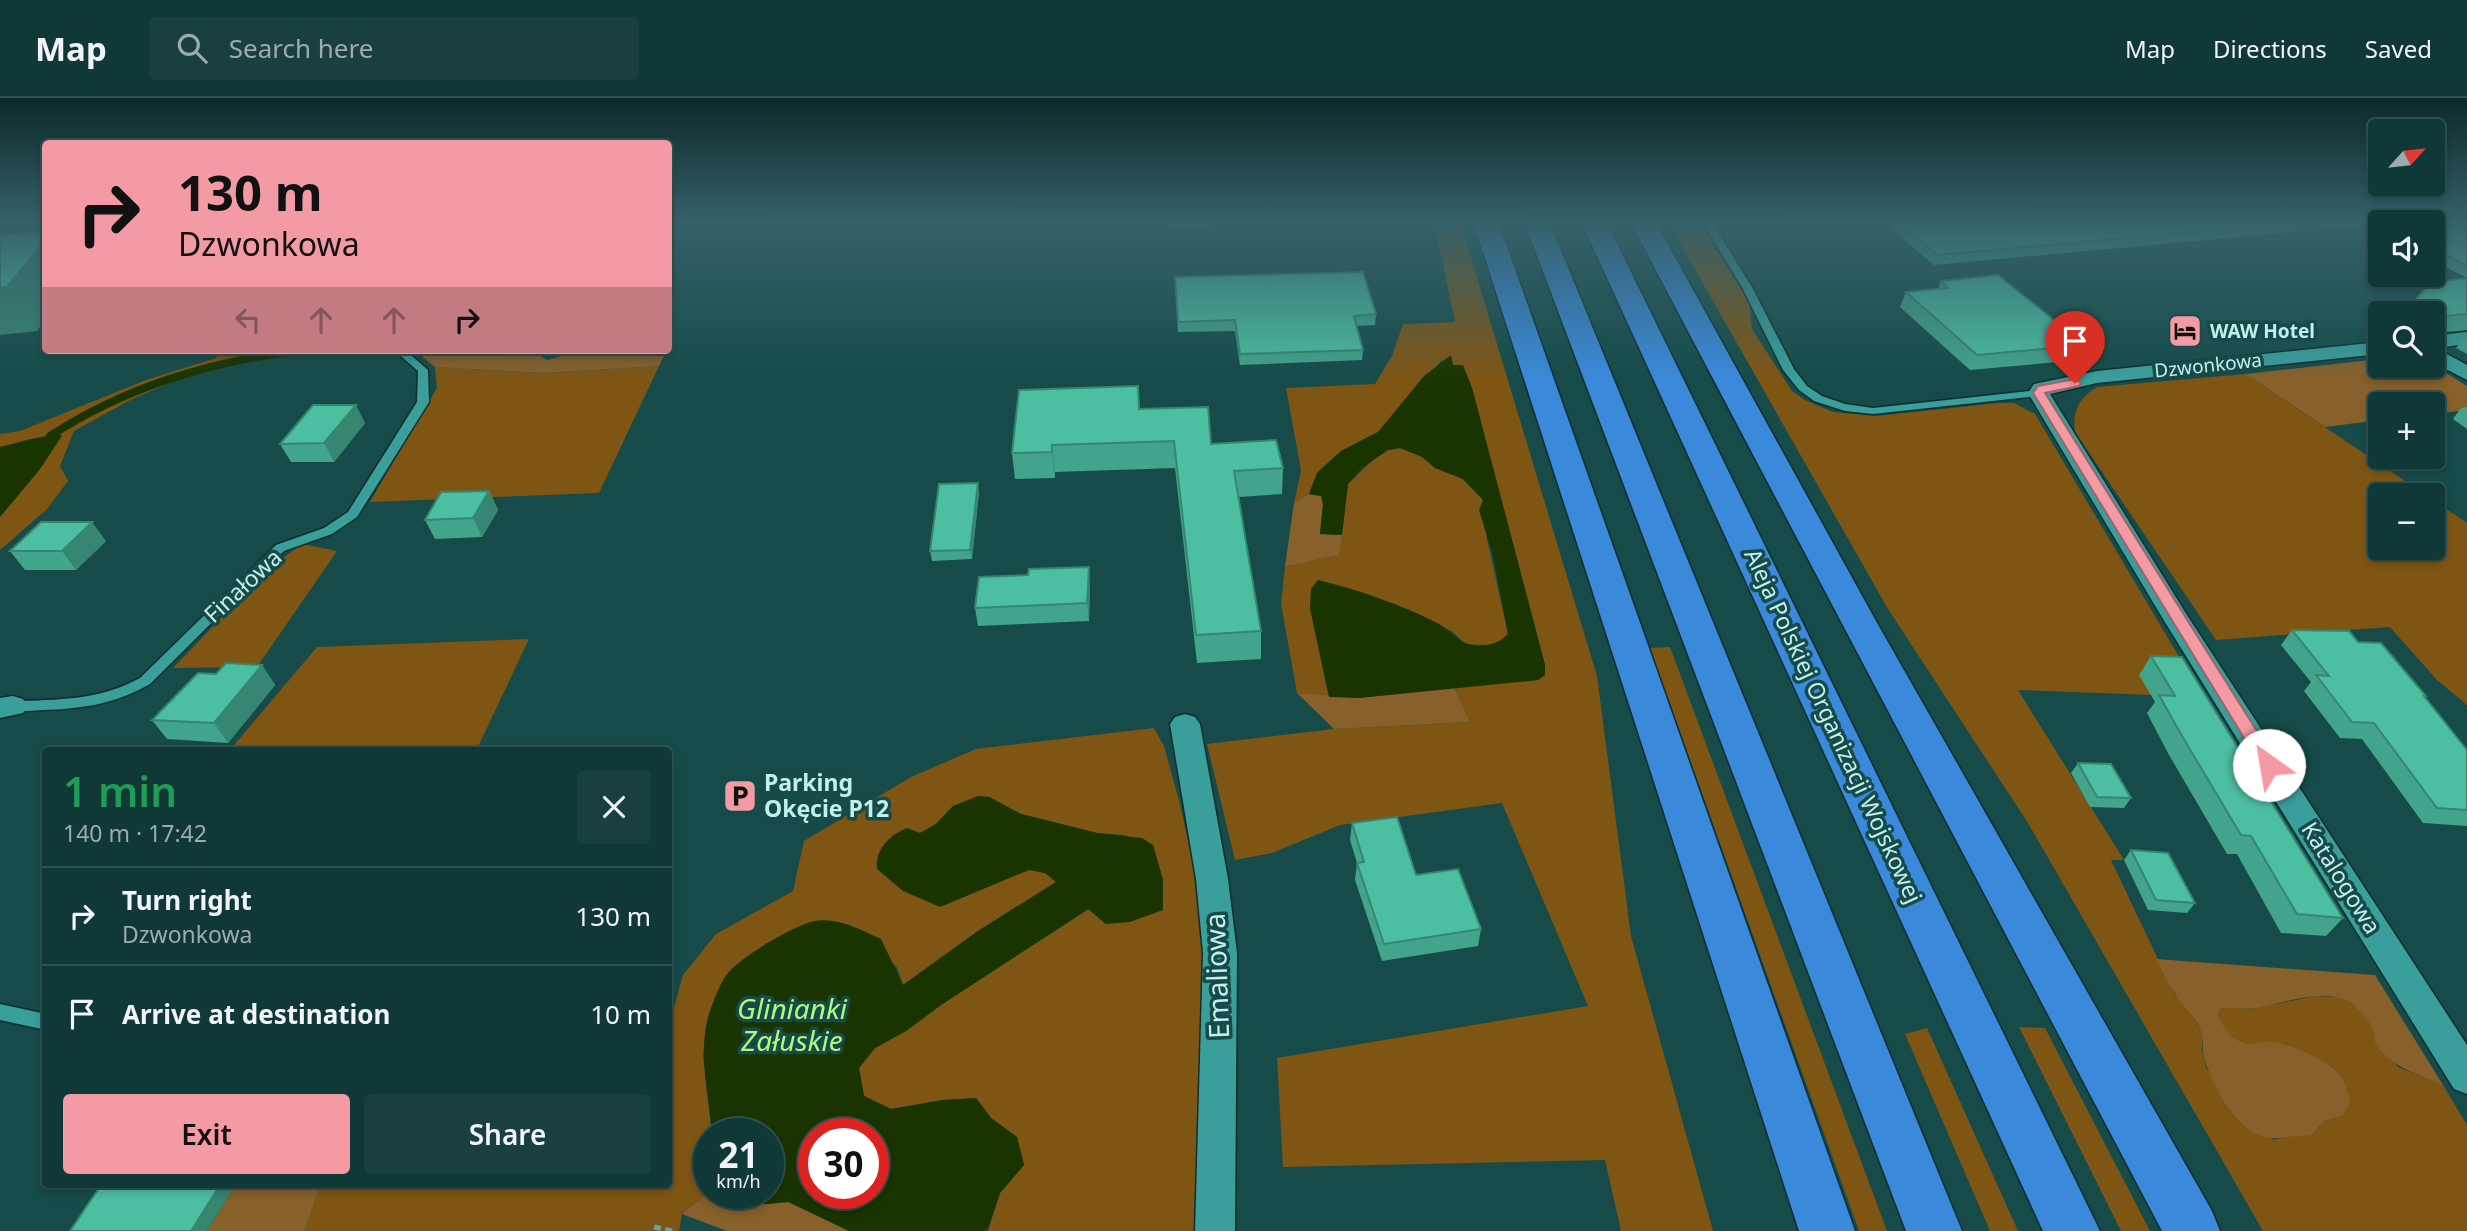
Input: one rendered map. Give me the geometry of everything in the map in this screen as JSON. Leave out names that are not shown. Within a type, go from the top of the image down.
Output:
[{"type":"highway","points":[[1503,274],[1827,1231]]},
{"type":"highway","points":[[1556,274],[1934,1231]]},
{"type":"highway","name":"Aleja Polskiej Organizacji Wojskowej","points":[[1618,274],[2073,1231]]},
{"type":"highway","points":[[1670,274],[1843,597],[2192,1231]]},
{"type":"street","points":[[2445,341],[2467,338]]},
{"type":"street","name":"Dzwonkowa","points":[[2039,393],[2042,389],[2096,377],[2368,349]]},
{"type":"street","points":[[2445,361],[2467,374]]},
{"type":"street","name":"Katalogowa","points":[[2039,393],[2183,630],[2467,1077]]},
{"type":"street","name":"Emaliowa","points":[[1185,724],[1212,879],[1220,953],[1215,1231]]},
{"type":"lane","points":[[1737,274],[1752,298],[1766,331],[1801,387],[1827,403],[1873,411],[2039,393]]},
{"type":"lane","name":"Finałowa","points":[[6,707],[102,701],[131,691],[145,681],[280,548],[328,531],[353,513],[423,402],[423,370],[404,354]]},
{"type":"lane","points":[[0,1012],[42,1021]]},
{"type":"path","points":[[654,1227],[673,1231]]},
{"type":"shaded area","points":[[1445,274],[1476,274],[1597,676],[1631,936],[1713,1231],[1621,1231],[1605,1160],[1283,1167],[1277,1058],[1588,1006],[1502,803],[1340,825],[1272,853],[1235,860],[1207,744],[1334,729],[1470,722],[1454,687],[1538,680],[1545,675],[1545,665],[1472,388],[1453,365],[1442,360],[1378,432],[1341,451],[1317,473],[1309,494],[1294,503],[1301,470],[1286,388],[1375,384],[1392,356],[1403,324],[1455,322]]},
{"type":"shaded area","points":[[1697,274],[1731,274],[1749,302],[1752,329],[1792,391],[1833,412],[1876,416],[2014,403],[2035,414],[2203,697],[2018,690],[2124,860],[2111,860],[2175,995],[2187,1006],[2203,1034],[2202,1049],[2206,1067],[2236,1116],[2274,1140],[2299,1134],[2311,1136],[2324,1121],[2342,1116],[2346,1087],[2332,1067],[2240,1043],[2225,1031],[2218,1016],[2220,1009],[2233,1006],[2251,1009],[2315,996],[2339,997],[2358,1007],[2398,1067],[2443,1085],[2467,1125],[2467,1231],[2263,1231],[2028,823],[1888,609]]},
{"type":"shaded area","points":[[219,354],[297,354],[226,366],[179,379],[132,399],[74,431],[60,466],[68,481],[47,509],[0,550],[0,517],[40,469],[62,436],[38,437],[0,447],[0,434],[20,431],[146,380],[216,358]]},
{"type":"shaded area","points":[[419,354],[538,354],[547,360],[568,354],[664,356],[659,366],[543,373],[435,367]]},
{"type":"shaded area","points":[[2368,360],[2368,378],[2445,378],[2445,372],[2467,386],[2467,410],[2445,413],[2445,392],[2368,392],[2368,422],[2325,427],[2246,374]]},
{"type":"shaded area","points":[[659,366],[599,493],[370,502],[437,388],[435,367],[543,373]]},
{"type":"shaded area","points":[[2246,374],[2368,456],[2368,469],[2387,469],[2408,483],[2368,483],[2368,560],[2445,560],[2445,508],[2467,523],[2467,705],[2437,680],[2390,627],[2216,640],[2075,432],[2078,406],[2097,387]]},
{"type":"shaded area","points":[[1400,448],[1423,457],[1435,468],[1463,479],[1483,500],[1487,539],[1508,634],[1502,641],[1487,645],[1466,644],[1453,632],[1409,610],[1318,580],[1310,608],[1329,697],[1297,693],[1281,604],[1285,566],[1339,556],[1348,484],[1376,457],[1388,450]]},
{"type":"shaded area","points":[[1309,494],[1321,496],[1323,504],[1320,534],[1342,535],[1339,556],[1285,566],[1294,503]]},
{"type":"shaded area","points":[[302,544],[337,551],[257,667],[173,668],[268,569]]},
{"type":"shaded area","points":[[529,639],[478,747],[232,747],[317,647]]},
{"type":"shaded area","points":[[1670,647],[1887,1231],[1859,1231],[1650,648]]},
{"type":"shaded area","points":[[1454,687],[1470,722],[1334,729],[1297,693],[1359,698]]},
{"type":"shaded area","points":[[1154,728],[1164,746],[1180,804],[1198,888],[1206,956],[1195,1231],[988,1231],[1000,1193],[1024,1165],[1017,1137],[991,1118],[976,1098],[943,1100],[891,1109],[864,1096],[859,1068],[875,1048],[906,1031],[941,1005],[1089,909],[1106,924],[1163,910],[1163,880],[1153,845],[1124,835],[1097,833],[1021,814],[989,797],[953,806],[936,824],[920,833],[891,835],[1045,873],[1056,882],[978,931],[903,985],[897,967],[850,925],[815,921],[707,1020],[703,1055],[710,1118],[693,1118],[693,1205],[682,1214],[679,1231],[304,1231],[320,1188],[672,1188],[672,1015],[683,975],[716,934],[793,891],[804,841],[911,777],[976,749]]},
{"type":"shaded area","points":[[2156,959],[2375,975],[2443,1085],[2389,1059],[2375,1044],[2374,1032],[2363,1015],[2353,1004],[2341,998],[2314,996],[2257,1008],[2220,1009],[2218,1016],[2235,1039],[2245,1044],[2272,1042],[2299,1049],[2334,1070],[2347,1089],[2350,1103],[2342,1116],[2324,1121],[2311,1136],[2271,1138],[2258,1135],[2240,1122],[2224,1102],[2204,1057],[2202,1034],[2198,1025],[2171,988]]},
{"type":"shaded area","points":[[2019,1027],[2045,1028],[2150,1231],[2121,1231]]},
{"type":"shaded area","points":[[1927,1028],[2018,1231],[1990,1231],[1905,1034]]},
{"type":"shaded area","points":[[233,1188],[320,1188],[304,1231],[207,1231]]},
{"type":"shaded area","points":[[784,1202],[788,1202],[849,1231],[727,1231],[682,1214],[693,1205],[693,1209],[784,1209]]},
{"type":"water","points":[[1451,355],[1453,365],[1463,365],[1472,388],[1545,665],[1545,675],[1538,680],[1359,698],[1329,697],[1310,608],[1311,589],[1318,580],[1409,610],[1441,625],[1468,644],[1490,645],[1508,634],[1493,556],[1479,510],[1483,500],[1463,479],[1435,468],[1422,457],[1400,448],[1388,450],[1362,468],[1348,484],[1342,535],[1320,534],[1323,504],[1321,496],[1309,494],[1317,473],[1341,451],[1378,432],[1424,376]]},
{"type":"water","points":[[62,435],[40,469],[0,517],[0,447]]},
{"type":"water","name":"Glinianki Załuskie","points":[[978,796],[989,797],[1021,814],[1097,833],[1142,838],[1153,845],[1163,880],[1163,910],[1130,922],[1106,924],[1088,909],[941,1005],[906,1031],[875,1048],[859,1068],[864,1096],[891,1109],[943,1100],[976,1098],[991,1118],[1017,1137],[1024,1165],[1000,1193],[988,1228],[983,1231],[849,1231],[803,1209],[889,1209],[889,1118],[798,1118],[798,1206],[784,1202],[784,1118],[710,1118],[704,1064],[708,1017],[714,999],[731,970],[766,944],[806,924],[832,921],[849,925],[881,939],[903,985],[978,931],[1056,882],[1045,873],[1029,870],[940,907],[903,891],[877,869],[878,855],[890,839],[907,828],[920,833],[936,824],[953,806]]},
{"type":"building","points":[[0,274],[18,274],[7,287],[0,287]]},
{"type":"building","points":[[1364,274],[1376,314],[1354,316],[1363,350],[1240,354],[1235,320],[1178,322],[1175,277]]},
{"type":"building","points":[[1998,275],[2054,320],[2066,318],[2099,344],[1977,355],[1906,292],[1948,288],[1941,281]]},
{"type":"building","points":[[2467,278],[2467,314],[2445,316],[2445,301],[2416,299],[2426,287],[2445,287],[2445,281]]},
{"type":"building","points":[[1138,386],[1139,409],[1208,407],[1211,444],[1276,440],[1283,468],[1234,471],[1261,631],[1196,635],[1174,441],[1052,445],[1052,452],[1012,453],[1019,390]]},
{"type":"building","points":[[313,405],[356,405],[324,443],[280,444]]},
{"type":"building","points":[[978,483],[970,550],[930,551],[939,484]]},
{"type":"building","points":[[489,491],[473,518],[425,520],[441,492]]},
{"type":"building","points":[[41,522],[92,522],[62,551],[10,551]]},
{"type":"building","points":[[1089,567],[1087,603],[975,608],[979,577],[1028,575],[1029,569]]},
{"type":"building","points":[[2292,630],[2349,631],[2358,642],[2381,643],[2467,750],[2467,810],[2437,808],[2374,723],[2352,722],[2316,675],[2329,676]]},
{"type":"building","points":[[2151,656],[2182,657],[2343,918],[2297,914],[2251,836],[2241,835],[2182,736],[2159,695],[2175,696]]},
{"type":"building","points":[[226,663],[262,665],[214,723],[152,720],[198,673],[216,674]]},
{"type":"building","points":[[2078,763],[2111,764],[2131,798],[2097,797]]},
{"type":"building","points":[[1397,817],[1416,875],[1458,869],[1481,929],[1384,944],[1357,863],[1364,862],[1352,823]]},
{"type":"building","points":[[2131,850],[2168,853],[2195,903],[2156,900]]},
{"type":"building","points":[[99,1188],[218,1188],[191,1231],[70,1231]]},
{"type":"waterway","points":[[50,436],[79,418],[139,390],[202,369],[274,354]]},
{"type":"place","name":"WAW Hotel","points":[[2185,331]]},
{"type":"place","name":"Parking Okęcie P12","points":[[740,796]]},
{"type":"route","points":[[2075,383],[2042,389],[2039,393],[2269,765]]}]
